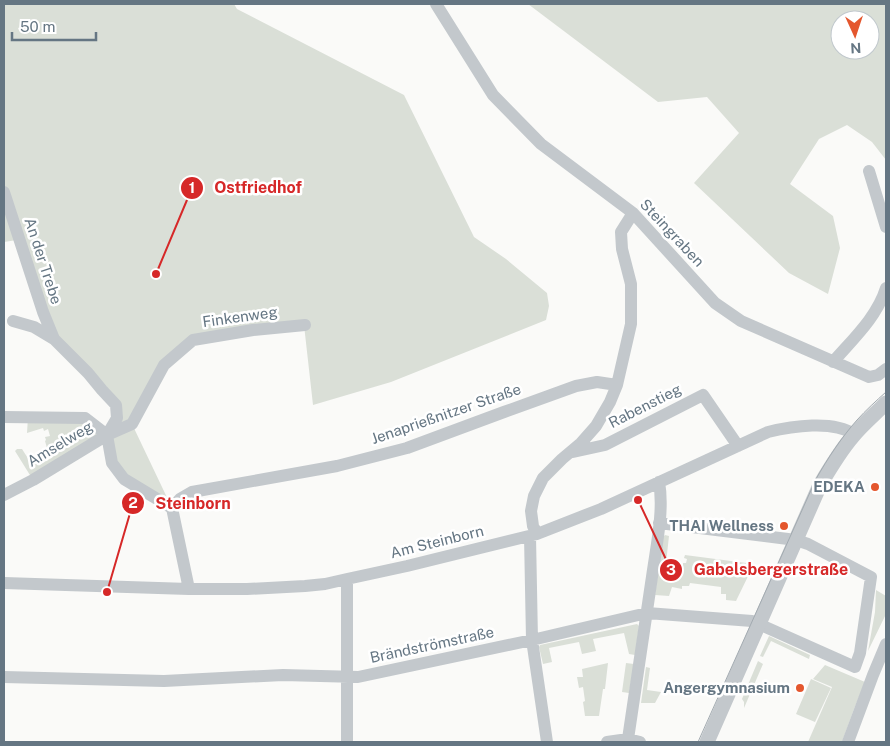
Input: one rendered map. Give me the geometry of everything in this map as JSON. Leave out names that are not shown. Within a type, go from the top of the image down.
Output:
[{"type":"street","name":"Steingraben","points":[[436,4],[493,95],[540,144],[633,213],[714,303],[741,321],[869,377],[886,369]]},
{"type":"street","points":[[869,171],[886,227]]},
{"type":"street","name":"An der Trebe","points":[[4,192],[43,312],[54,339]]},
{"type":"street","points":[[548,742],[532,640],[533,526],[531,511],[534,496],[543,478],[581,443],[596,426],[610,402],[617,385],[631,324],[631,284],[622,249],[621,232],[633,213]]},
{"type":"street","points":[[833,362],[875,312],[883,299],[886,288]]},
{"type":"street","name":"An der Trebe","points":[[13,321],[34,327],[54,339],[88,373],[116,405],[117,418],[107,435]]},
{"type":"street","name":"Finkenweg","points":[[107,435],[132,424],[164,365],[193,340],[305,324]]},
{"type":"street","name":"Jenaprießnitzer Straße","points":[[172,508],[180,499],[192,492],[337,466],[407,448],[576,386],[597,382],[617,385]]},
{"type":"street","name":"Rabenstieg","points":[[570,453],[605,445],[703,396],[738,446]]},
{"type":"street","points":[[707,742],[827,472],[854,434],[886,403]]},
{"type":"street","points":[[4,417],[85,418],[107,435],[112,464],[124,479],[172,508],[189,589]]},
{"type":"street","name":"Am Steinborn","points":[[4,583],[189,589],[277,588],[325,584],[533,535],[583,517],[768,432],[797,426],[824,426],[848,430],[854,434]]},
{"type":"street","name":"Amselweg","points":[[4,495],[33,480],[107,435]]},
{"type":"street","points":[[606,742],[634,741],[647,613],[659,523],[659,482]]},
{"type":"street","points":[[659,523],[796,540]]},
{"type":"street","name":"Brändströmstraße","points":[[4,677],[164,681],[283,675],[358,677],[647,613],[752,621],[854,667],[860,653],[872,576],[808,544],[796,540]]},
{"type":"street","points":[[347,579],[347,742]]},
{"type":"street","points":[[848,742],[886,644]]},
{"type":"shaded area","points":[[4,4],[234,4],[237,9],[404,95],[474,237],[506,259],[547,293],[549,306],[546,320],[391,382],[313,405],[304,325],[193,340],[164,365],[132,424],[172,508],[124,479],[107,436],[33,480],[15,451],[22,449],[29,460],[49,455],[45,437],[50,436],[48,429],[44,431],[43,428],[27,433],[28,417],[85,418],[107,435],[116,405],[54,339],[17,240],[4,242]]},
{"type":"shaded area","points":[[528,4],[886,4],[886,160],[872,142],[847,125],[819,139],[790,184],[833,216],[840,248],[828,294],[789,273],[694,183],[739,133],[707,97],[658,102]]},
{"type":"shaded area","points":[[665,535],[669,536],[666,563],[683,566],[687,559],[684,558],[685,555],[754,564],[736,601],[726,600],[726,594],[721,594],[721,587],[690,583],[689,586],[682,586],[682,589],[672,587],[669,596],[655,595],[663,537]]},
{"type":"shaded area","points":[[876,590],[886,596],[886,614],[868,651],[875,612]]},
{"type":"shaded area","points":[[637,624],[639,626],[635,655],[629,654],[624,633],[593,639],[596,651],[582,654],[579,642],[549,648],[552,662],[543,664],[540,645]]},
{"type":"shaded area","points":[[769,636],[810,655],[809,659],[771,641],[763,657],[760,656]]},
{"type":"shaded area","points":[[758,661],[763,664],[744,708],[742,699]]},
{"type":"shaded area","points":[[608,663],[599,716],[585,716],[583,687],[579,688],[577,677],[583,677],[582,669]]},
{"type":"shaded area","points":[[626,663],[634,664],[629,693],[622,692]]},
{"type":"shaded area","points":[[825,665],[865,682],[842,742],[808,742],[832,687],[813,679]]},
{"type":"shaded area","points":[[646,667],[650,668],[647,690],[661,692],[655,703],[641,703]]},
{"type":"shaded area","points":[[811,679],[831,688],[815,722],[796,714]]},
{"type":"tram line","points":[[698,742],[816,479],[835,448],[851,427],[886,392]]},
{"type":"place","name":"Ostfriedhof","points":[[156,274]]},
{"type":"place","name":"EDEKA","points":[[875,487]]},
{"type":"place","name":"Gabelsbergerstraße","points":[[638,500]]},
{"type":"place","name":"THAI Wellness","points":[[784,526]]},
{"type":"place","name":"Steinborn","points":[[107,592]]},
{"type":"place","name":"Angergymnasium","points":[[800,688]]}]
